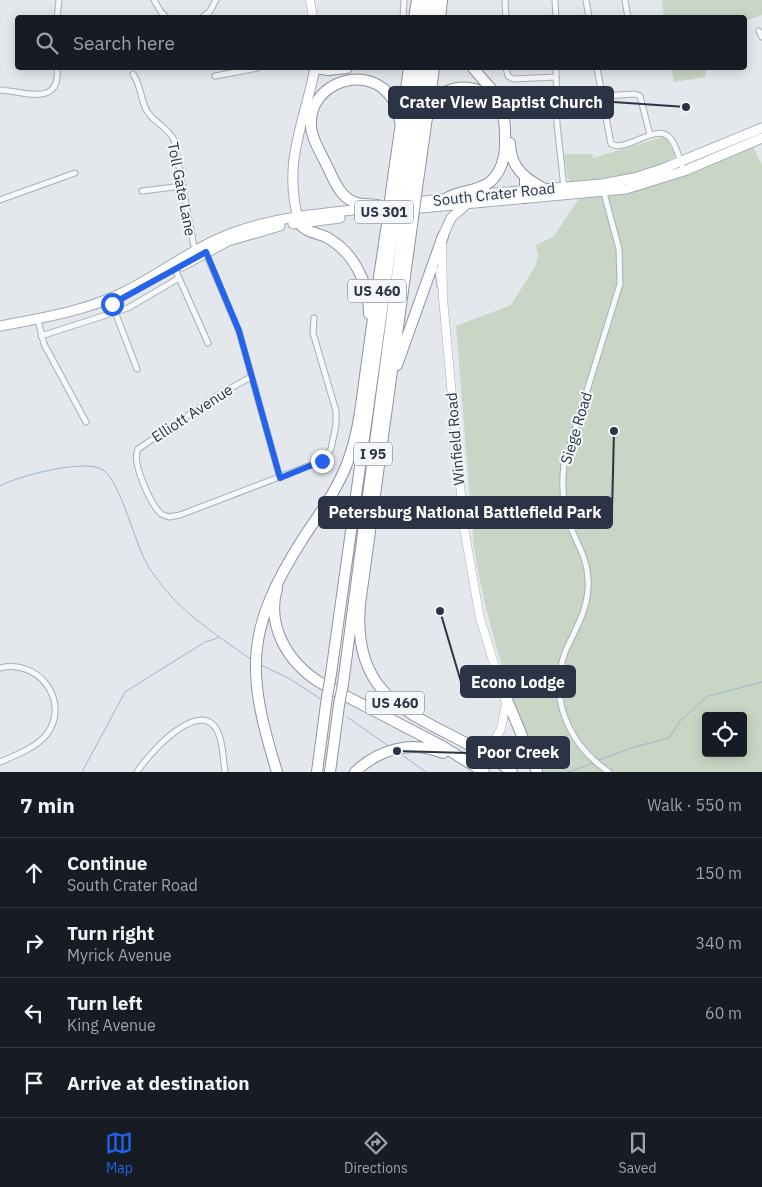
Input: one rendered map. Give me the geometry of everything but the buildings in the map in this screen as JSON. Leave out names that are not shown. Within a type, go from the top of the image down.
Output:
[{"type":"highway","points":[[424,15],[426,0]]},
{"type":"highway","points":[[432,15],[435,0]]},
{"type":"highway","points":[[440,15],[442,0]]},
{"type":"highway","points":[[442,0],[444,15]]},
{"type":"highway","points":[[415,15],[417,2]]},
{"type":"highway","name":"US 460","points":[[405,187],[401,126],[408,70]]},
{"type":"highway","name":"I 95","points":[[405,187],[417,70]]},
{"type":"highway","name":"I 95","points":[[317,772],[399,224],[426,70]]},
{"type":"highway","name":"US 460","points":[[434,70],[426,121],[405,187],[399,224],[367,359],[358,422],[345,470],[281,575],[275,602],[276,621],[284,646],[297,665],[319,682],[477,768]]},
{"type":"highway","points":[[475,70],[505,107],[509,120],[511,154],[514,164],[525,177],[545,188]]},
{"type":"highway","points":[[384,206],[354,202],[342,193],[313,139],[311,115],[318,98],[328,88],[342,81],[361,79],[378,85],[389,95],[396,108],[401,126]]},
{"type":"highway","points":[[426,121],[438,98],[449,91],[461,87],[478,89],[489,95],[503,115],[505,150],[498,172],[480,188],[455,193],[447,198]]},
{"type":"highway","points":[[525,177],[525,194]]},
{"type":"highway","points":[[298,220],[304,228],[336,244],[350,257],[360,274],[369,304],[367,359]]},
{"type":"highway","name":"US 460","points":[[399,224],[390,385],[360,609],[361,648],[367,668],[378,686],[401,707],[486,754],[512,772]]},
{"type":"highway","name":"I 95","points":[[345,687],[399,224]]},
{"type":"highway","points":[[390,385],[443,236]]},
{"type":"highway","points":[[277,772],[259,712],[255,669],[260,625],[269,598],[281,575]]},
{"type":"highway","points":[[330,772],[360,609]]},
{"type":"highway","points":[[505,695],[537,772]]},
{"type":"highway","points":[[337,772],[342,707]]},
{"type":"highway","points":[[355,772],[367,761],[385,752],[415,746],[427,748],[477,768]]},
{"type":"main road","points":[[310,0],[312,15]]},
{"type":"main road","points":[[298,220],[293,185],[293,155],[314,70]]},
{"type":"main road","name":"South Crater Road","points":[[682,166],[762,128]]},
{"type":"main road","name":"South Crater Road","points":[[0,326],[81,309],[113,305],[204,249],[298,220],[447,198],[603,188],[682,166],[762,138]]},
{"type":"main road","name":"South Crater Road","points":[[298,220],[469,203],[525,194],[545,188],[564,191]]},
{"type":"main road","points":[[443,236],[452,218],[469,203]]},
{"type":"main road","name":"Winfield Road","points":[[443,236],[443,298],[466,549],[480,618],[505,695]]},
{"type":"main road","name":"South Crater Road","points":[[0,332],[84,314],[113,305],[177,274],[195,254]]},
{"type":"main road","points":[[477,768],[503,724],[506,711],[505,695]]},
{"type":"street","points":[[57,15],[58,0]]},
{"type":"street","points":[[154,0],[165,15]]},
{"type":"street","points":[[205,15],[216,0]]},
{"type":"street","points":[[403,15],[404,0]]},
{"type":"street","points":[[505,0],[506,15]]},
{"type":"street","points":[[555,0],[556,15]]},
{"type":"street","points":[[586,0],[588,15]]},
{"type":"street","points":[[625,0],[628,15]]},
{"type":"street","points":[[759,31],[762,38]]},
{"type":"street","points":[[0,90],[33,96],[42,95],[54,86],[58,76],[57,70]]},
{"type":"street","points":[[214,76],[247,70]]},
{"type":"street","points":[[506,70],[506,73],[511,78],[556,77]]},
{"type":"street","points":[[556,70],[557,124],[564,191]]},
{"type":"street","points":[[597,70],[609,142],[613,146],[619,146],[660,133],[669,137],[682,166]]},
{"type":"street","name":"Toll Gate Lane","points":[[133,74],[141,87],[147,111],[168,130],[174,140],[195,254]]},
{"type":"street","points":[[602,96],[637,94],[641,98],[650,136]]},
{"type":"street","points":[[0,200],[75,173]]},
{"type":"street","points":[[142,191],[183,186]]},
{"type":"street","name":"Siege Road","points":[[603,188],[618,243],[620,275],[613,312],[564,464],[562,486],[564,506],[586,563],[589,588],[584,612],[563,658],[559,689],[562,710],[574,737],[586,753],[609,772]]},
{"type":"street","points":[[204,249],[236,322],[280,478],[322,461],[331,449],[333,441],[336,411],[314,333],[314,318]]},
{"type":"street","points":[[177,274],[208,342]]},
{"type":"street","points":[[42,336],[113,305],[137,369]]},
{"type":"street","points":[[39,324],[42,336],[86,422]]},
{"type":"street","name":"Elliott Avenue","points":[[252,378],[218,396],[141,446],[136,452],[137,468],[156,507],[164,516],[174,517],[280,478]]},
{"type":"street","points":[[0,668],[20,667],[44,680],[54,700],[55,716],[51,726],[38,742],[0,762]]},
{"type":"street","points":[[137,772],[156,747],[188,723],[202,720],[211,723],[217,730],[225,772]]},
{"type":"green space","points":[[662,0],[762,0],[762,15],[747,20],[747,15],[664,15]]},
{"type":"green space","points":[[671,70],[706,70],[705,77],[674,82]]},
{"type":"green space","points":[[666,136],[675,155],[657,167],[610,177],[571,182],[568,179],[564,154],[592,154],[593,158]]},
{"type":"green space","points":[[753,146],[762,165],[762,772],[543,772],[510,690],[493,634],[479,577],[474,548],[456,326],[511,305],[536,265],[538,255],[536,245],[553,237],[579,199],[626,192],[669,180]]},
{"type":"waterway","points":[[0,486],[36,473],[68,467],[95,467],[103,470],[116,487],[143,556],[159,581],[170,595],[195,619],[252,660]]},
{"type":"waterway","points":[[82,772],[125,692],[205,642],[218,638]]},
{"type":"waterway","points":[[261,665],[290,679],[322,700]]},
{"type":"waterway","points":[[599,760],[631,748],[669,738],[680,721],[708,696],[762,682]]},
{"type":"waterway","points":[[347,717],[390,747]]},
{"type":"waterway","points":[[399,753],[426,772]]},
{"type":"waterway","points":[[569,772],[593,763]]},
{"type":"place","name":"Crater View Baptist Church","points":[[686,107]]},
{"type":"place","name":"Petersburg National Battlefield Park","points":[[614,431]]},
{"type":"place","name":"Econo Lodge","points":[[440,611]]},
{"type":"place","name":"Poor Creek","points":[[397,751]]},
{"type":"route","points":[[112,304],[141,290],[206,252],[239,331],[280,478],[322,461]]}]
